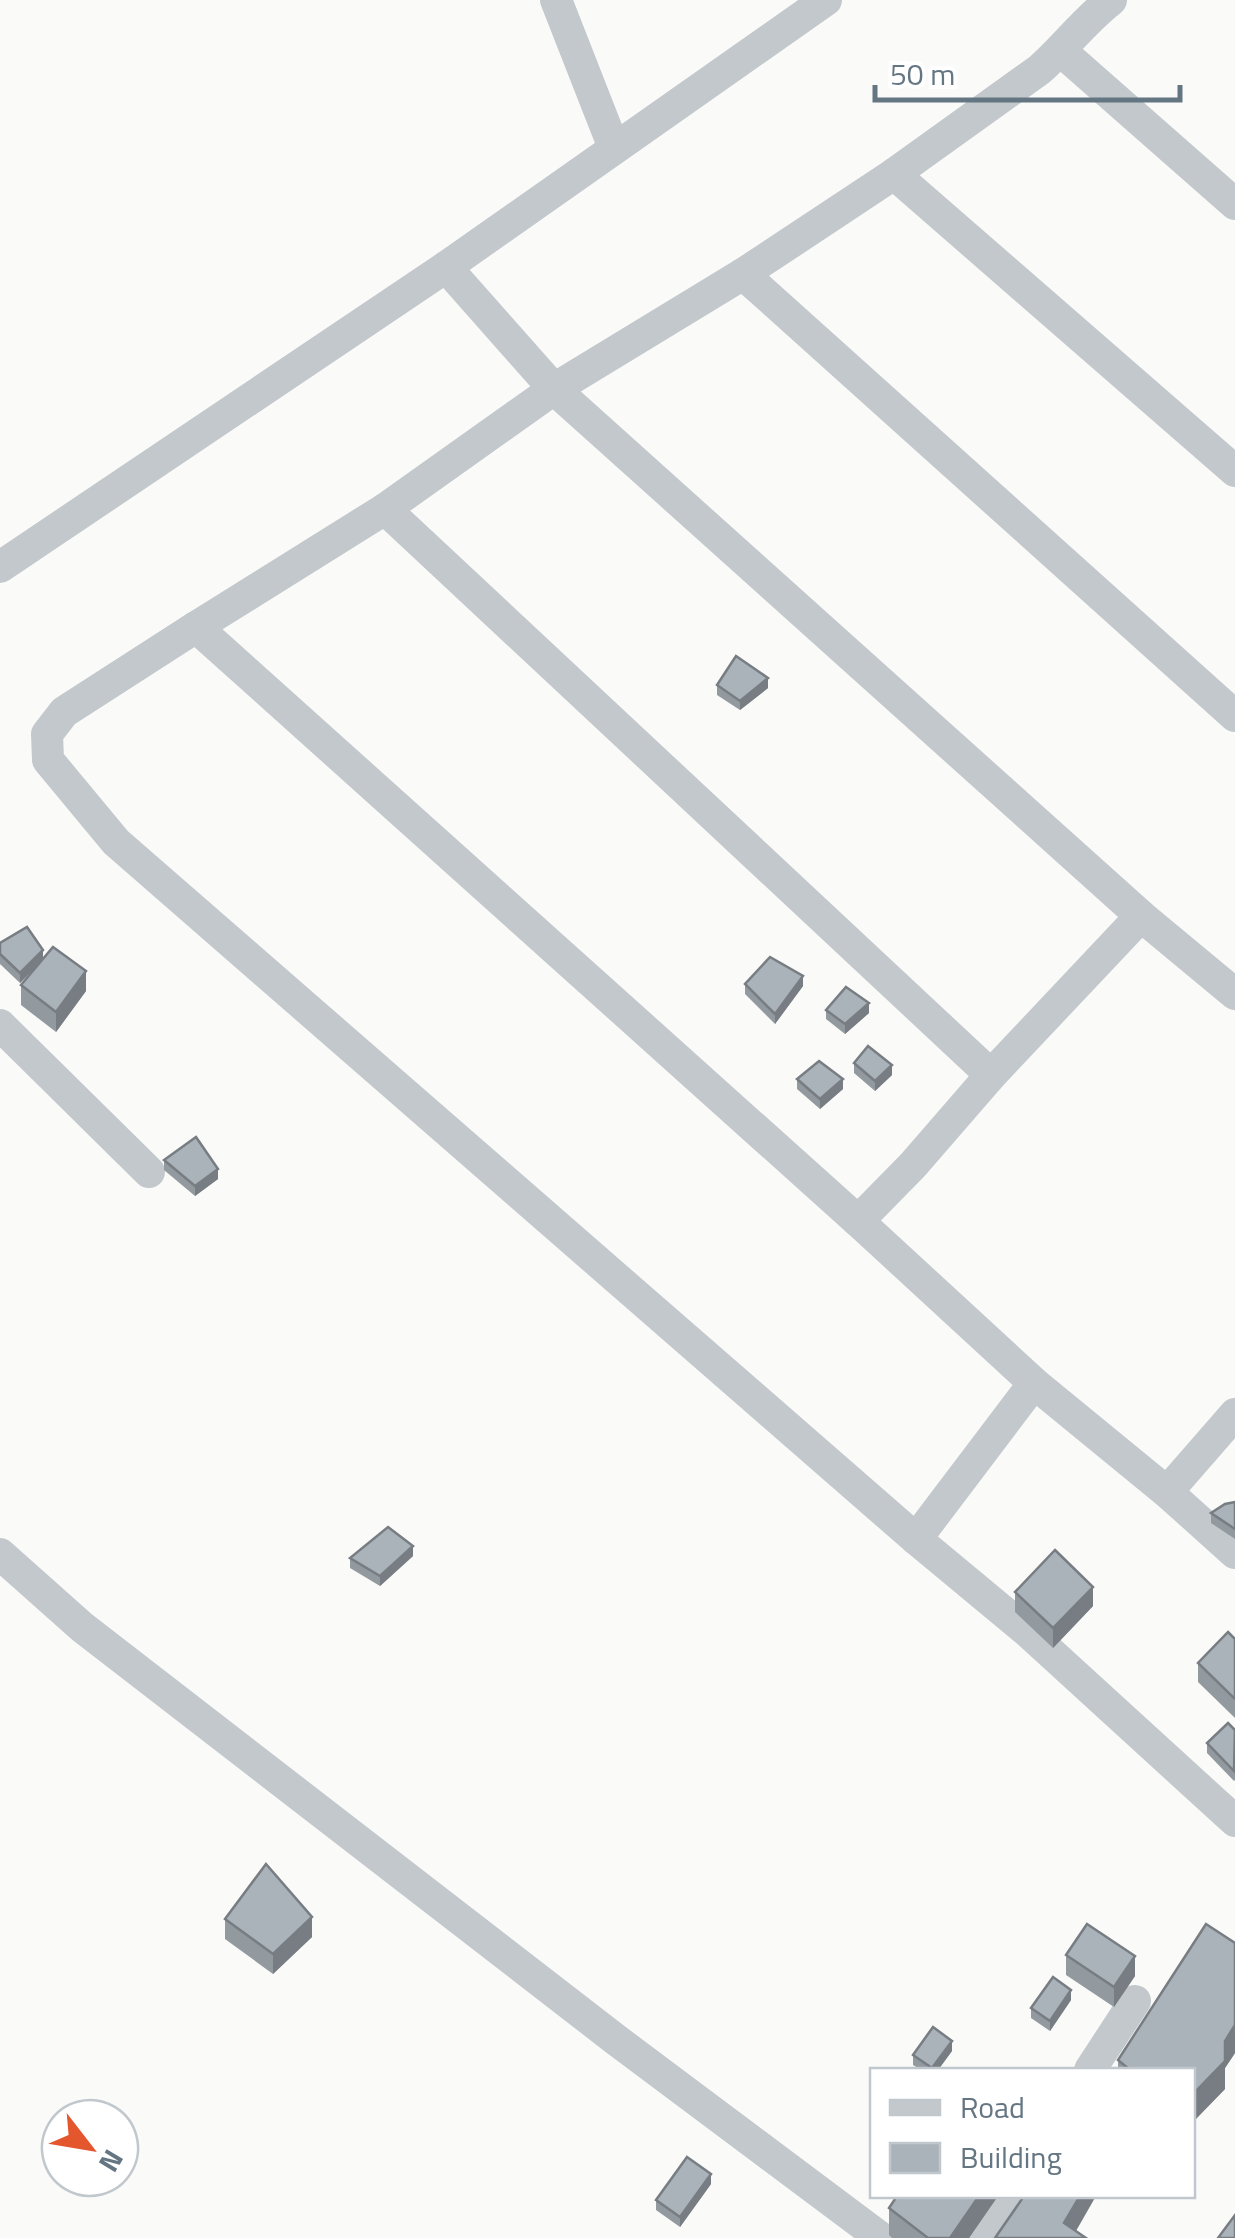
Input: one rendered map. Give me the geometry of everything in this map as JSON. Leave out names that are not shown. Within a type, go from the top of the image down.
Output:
[{"type":"street","points":[[556,0],[614,148]]},
{"type":"street","points":[[0,567],[446,267],[826,0]]},
{"type":"street","points":[[1111,0],[1040,70],[894,174],[744,274],[554,389],[384,509],[64,712],[47,734],[48,760],[116,842],[1028,1632],[1235,1822]]},
{"type":"street","points":[[1060,51],[1235,204]]},
{"type":"street","points":[[894,174],[1235,471]]},
{"type":"street","points":[[446,267],[554,389],[1141,916],[1233,987]]},
{"type":"street","points":[[744,274],[1235,716]]},
{"type":"street","points":[[384,509],[991,1074]]},
{"type":"street","points":[[196,627],[858,1220],[1034,1383],[1235,1553]]},
{"type":"street","points":[[858,1220],[1141,916]]},
{"type":"street","points":[[0,1025],[148,1172]]},
{"type":"street","points":[[916,1538],[1034,1383]]},
{"type":"street","points":[[1167,1492],[1235,1414]]},
{"type":"street","points":[[0,1554],[98,1639],[615,2039],[881,2238]]},
{"type":"street","points":[[1091,2068],[1135,2000]]},
{"type":"street","points":[[982,2238],[1008,2198]]},
{"type":"building","points":[[736,656],[768,678],[740,701],[717,685]]},
{"type":"building","points":[[27,927],[43,950],[20,973],[0,954],[0,943]]},
{"type":"building","points":[[53,947],[86,971],[56,1012],[21,985]]},
{"type":"building","points":[[770,957],[803,976],[775,1014],[745,984]]},
{"type":"building","points":[[846,987],[869,1003],[845,1024],[826,1010]]},
{"type":"building","points":[[868,1046],[892,1065],[875,1081],[854,1063]]},
{"type":"building","points":[[819,1061],[843,1079],[820,1099],[797,1079]]},
{"type":"building","points":[[196,1137],[218,1169],[195,1186],[164,1160]]},
{"type":"building","points":[[1235,1502],[1235,1529],[1211,1513]]},
{"type":"building","points":[[388,1527],[413,1546],[380,1576],[350,1558]]},
{"type":"building","points":[[1055,1550],[1093,1587],[1053,1628],[1015,1592]]},
{"type":"building","points":[[1228,1632],[1235,1639],[1235,1699],[1198,1663]]},
{"type":"building","points":[[1228,1723],[1235,1730],[1234,1771],[1207,1743]]},
{"type":"building","points":[[266,1864],[312,1917],[273,1954],[225,1919]]},
{"type":"building","points":[[1087,1924],[1135,1956],[1114,1987],[1066,1955]]},
{"type":"building","points":[[1206,1924],[1235,1943],[1235,2025],[1225,2041],[1225,2061],[1195,2092],[1195,2068],[1128,2068],[1118,2060]]},
{"type":"building","points":[[1053,1977],[1071,1990],[1050,2021],[1031,2008]]},
{"type":"building","points":[[933,2027],[952,2041],[932,2068],[913,2055]]},
{"type":"building","points":[[687,2157],[711,2174],[680,2217],[656,2200]]},
{"type":"building","points":[[896,2198],[978,2198],[950,2238],[928,2238],[889,2208]]},
{"type":"building","points":[[1023,2198],[1079,2198],[1064,2223],[1086,2238],[995,2238]]},
{"type":"building","points":[[1235,2215],[1235,2238],[1218,2238]]}]
